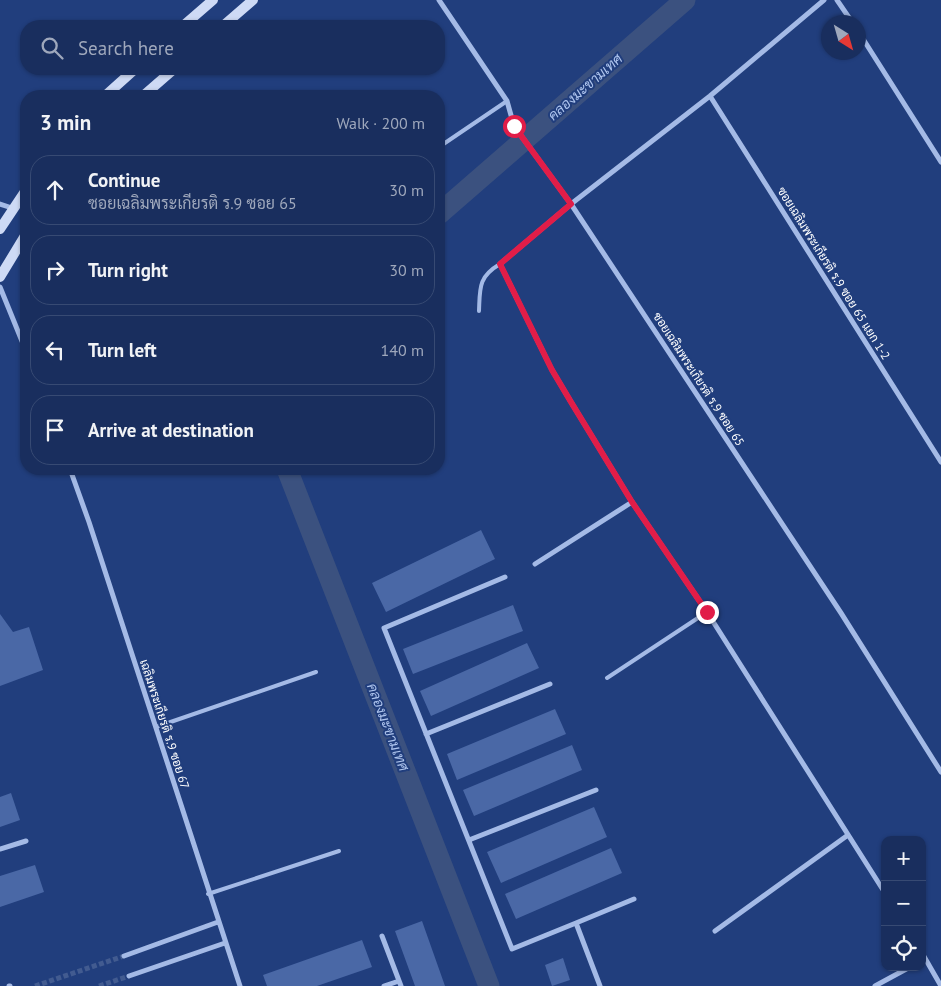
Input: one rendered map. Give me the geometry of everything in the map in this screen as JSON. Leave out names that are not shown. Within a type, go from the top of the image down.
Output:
[{"type":"main road","points":[[190,20],[213,0]]},
{"type":"main road","points":[[230,20],[253,0]]},
{"type":"main road","points":[[111,90],[128,75]]},
{"type":"main road","points":[[154,90],[168,75]]},
{"type":"main road","points":[[0,229],[20,198]]},
{"type":"main road","points":[[0,277],[20,244]]},
{"type":"street","name":"ซอยเฉลิมพระเกียรติ ร.9 ซอย 65","points":[[439,0],[507,101],[514,126],[571,204],[841,613],[941,772]]},
{"type":"street","points":[[824,0],[710,96],[571,204],[500,264],[552,370],[632,502],[707,612],[881,887]]},
{"type":"street","points":[[837,0],[847,15]]},
{"type":"street","points":[[866,45],[941,162]]},
{"type":"street","name":"ซอยเฉลิมพระเกียรติ ร.9 ซอย 65 แยก 1-2","points":[[710,96],[941,462]]},
{"type":"street","points":[[0,204],[12,208]]},
{"type":"street","points":[[0,287],[20,336]]},
{"type":"street","name":"เฉลิมพระเกียรติ ร.9 ซอย 67","points":[[72,475],[156,728],[208,894],[240,986]]},
{"type":"street","points":[[535,564],[632,502]]},
{"type":"street","points":[[505,577],[384,628],[512,949],[634,899]]},
{"type":"street","points":[[426,734],[550,684]]},
{"type":"street","points":[[469,840],[596,790]]},
{"type":"street","points":[[715,932],[848,835]]},
{"type":"street","points":[[0,850],[26,841]]},
{"type":"street","points":[[124,956],[218,922]]},
{"type":"street","points":[[576,923],[600,986]]},
{"type":"street","points":[[382,936],[400,983],[384,986]]},
{"type":"street","points":[[129,976],[225,943]]},
{"type":"street","points":[[926,963],[941,986]]},
{"type":"street","points":[[875,986],[903,971]]},
{"type":"lane","points":[[445,143],[507,101]]},
{"type":"lane","points":[[479,311],[482,280],[487,272],[500,264]]},
{"type":"lane","points":[[607,678],[707,612]]},
{"type":"lane","points":[[156,728],[316,672]]},
{"type":"lane","points":[[208,894],[339,851]]},
{"type":"building","points":[[481,530],[495,559],[386,612],[372,583]]},
{"type":"building","points":[[513,605],[523,631],[413,674],[403,649]]},
{"type":"building","points":[[0,614],[13,632],[29,627],[43,670],[0,686]]},
{"type":"building","points":[[527,643],[539,668],[431,716],[420,691]]},
{"type":"building","points":[[555,709],[566,734],[457,780],[447,754]]},
{"type":"building","points":[[572,745],[582,770],[474,816],[463,790]]},
{"type":"building","points":[[11,793],[20,820],[0,827],[0,797]]},
{"type":"building","points":[[594,807],[607,837],[501,883],[487,852]]},
{"type":"building","points":[[611,848],[622,873],[516,919],[505,894]]},
{"type":"building","points":[[35,865],[44,892],[0,907],[0,876]]},
{"type":"building","points":[[422,921],[445,986],[415,986],[395,931]]},
{"type":"building","points":[[362,940],[372,967],[317,986],[267,986],[263,975]]},
{"type":"building","points":[[563,958],[570,980],[552,986],[545,965]]},
{"type":"waterway","name":"คลองมะขามเทศ","points":[[445,209],[685,0]]},
{"type":"waterway","name":"คลองมะขามเทศ","points":[[289,475],[489,986]]},
{"type":"tunnel","points":[[35,986],[124,956]]},
{"type":"tunnel","points":[[99,986],[129,976]]},
{"type":"route","points":[[514,126],[571,204],[500,264],[552,370],[571,402],[632,502],[707,612]]}]
